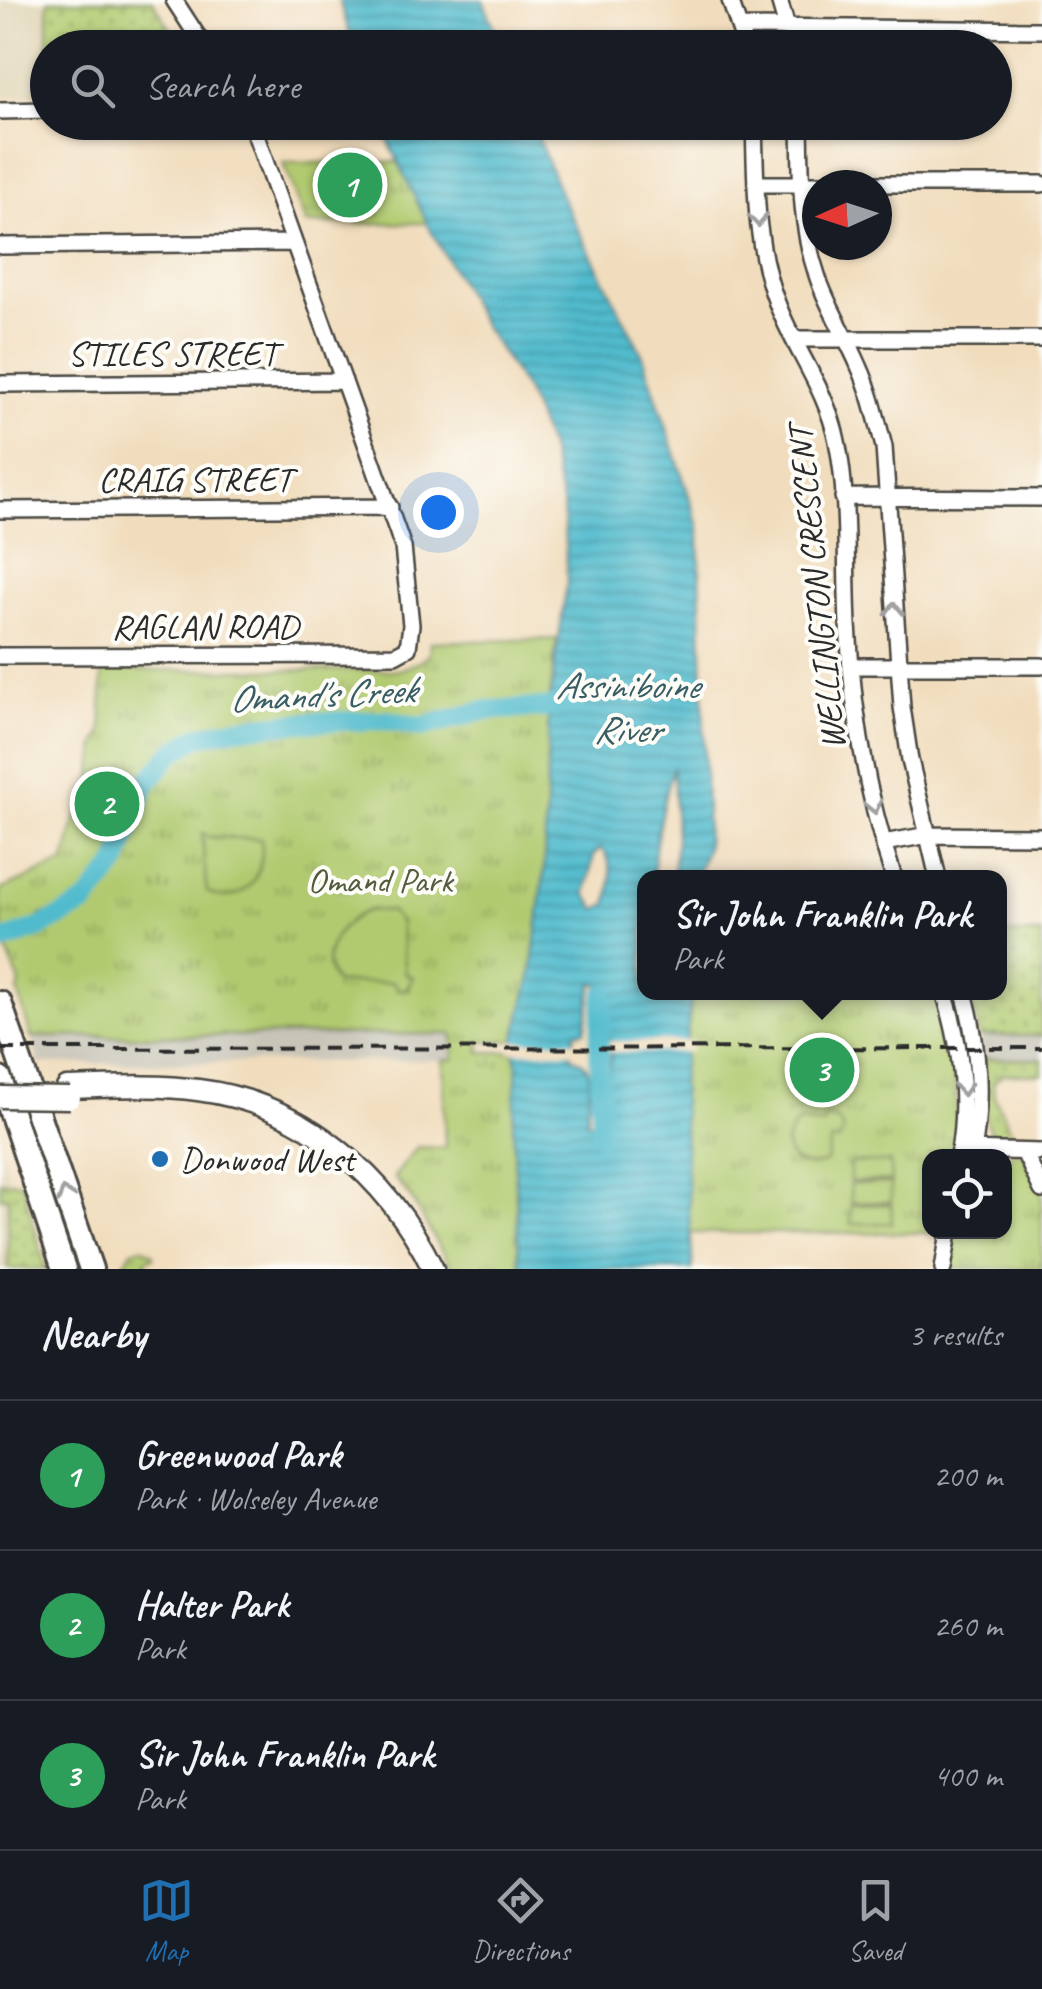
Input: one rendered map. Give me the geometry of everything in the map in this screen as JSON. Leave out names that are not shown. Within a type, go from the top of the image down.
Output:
[{"type":"highway","points":[[0,1003],[90,1269]]},
{"type":"highway","points":[[0,1079],[62,1268]]},
{"type":"main road","points":[[0,1088],[178,1097],[221,1103],[263,1115],[306,1138],[352,1172],[389,1213],[421,1269]]},
{"type":"main road","points":[[0,1098],[196,1090],[228,1095],[276,1111],[335,1148],[378,1185],[408,1224],[433,1269]]},
{"type":"street","points":[[174,0],[193,30]]},
{"type":"street","points":[[730,0],[741,30]]},
{"type":"street","points":[[779,0],[790,30]]},
{"type":"street","points":[[740,27],[1042,30]]},
{"type":"street","points":[[0,110],[30,110]]},
{"type":"street","points":[[257,140],[390,507]]},
{"type":"street","name":"WELLINGTON CRESCENT","points":[[755,140],[762,256],[777,303],[829,411],[839,453],[851,666],[864,759],[891,870]]},
{"type":"street","name":"WELLINGTON CRESCENT","points":[[800,140],[805,232],[816,274],[874,406],[884,447],[905,733],[936,870]]},
{"type":"street","points":[[756,184],[1042,184]]},
{"type":"street","points":[[0,246],[294,242]]},
{"type":"street","points":[[794,338],[1042,339]]},
{"type":"street","name":"STILES STREET","points":[[0,384],[344,381]]},
{"type":"street","points":[[843,497],[1042,498]]},
{"type":"street","name":"CRAIG STREET","points":[[0,510],[390,507]]},
{"type":"street","name":"RAGLAN ROAD","points":[[0,656],[395,655],[408,648],[412,631],[408,573],[390,507]]},
{"type":"street","points":[[851,666],[1042,666]]},
{"type":"street","points":[[883,843],[929,835],[1042,836]]},
{"type":"street","points":[[946,1000],[962,1078],[965,1149]]},
{"type":"street","points":[[966,1000],[977,1055],[978,1122],[986,1140],[998,1149]]},
{"type":"street","points":[[967,1149],[978,1122]]},
{"type":"street","points":[[1012,1152],[1042,1152]]},
{"type":"street","points":[[1024,1152],[1042,1190]]},
{"type":"street","points":[[943,1269],[947,1239]]},
{"type":"shaded area","points":[[0,0],[152,0],[171,30],[30,30],[30,95],[0,96]]},
{"type":"shaded area","points":[[452,1034],[454,1060],[39,1064],[31,1037]]},
{"type":"shaded area","points":[[980,1036],[1042,1036],[1042,1059],[983,1059]]},
{"type":"shaded area","points":[[0,1143],[9,1176],[9,1269],[0,1269]]},
{"type":"green space","points":[[48,0],[152,0],[171,30],[48,30]]},
{"type":"green space","points":[[400,162],[427,223],[306,224],[283,163]]},
{"type":"green space","name":"Omand Park","points":[[557,639],[549,707],[544,873],[532,973],[515,1041],[480,1041],[480,1052],[514,1052],[518,1066],[513,1126],[519,1260],[523,1269],[452,1269],[411,1198],[394,1177],[417,1147],[445,1148],[443,1060],[454,1059],[452,1034],[31,1037],[18,991],[20,983],[4,944],[43,932],[97,901],[123,870],[136,820],[155,780],[188,747],[258,729],[380,726],[379,714],[271,717],[229,722],[184,739],[150,773],[110,860],[81,900],[39,916],[39,922],[3,936],[0,890],[65,862],[74,824],[91,790],[96,745],[102,733],[102,670],[400,670],[429,655],[430,642]]},
{"type":"green space","points":[[202,833],[210,837],[261,839],[260,864],[242,892],[220,896],[207,892]]},
{"type":"green space","points":[[370,910],[390,911],[400,923],[405,974],[413,977],[406,989],[398,989],[394,982],[336,983],[330,973],[329,951],[340,930]]},
{"type":"green space","points":[[1007,934],[1042,934],[1042,1036],[980,1036],[972,1000],[1007,1000]]},
{"type":"green space","points":[[691,1000],[946,1000],[953,1023],[958,1149],[922,1149],[922,1233],[690,1233],[681,1082]]},
{"type":"green space","points":[[983,1059],[1042,1059],[1042,1074],[1002,1074],[993,1083],[994,1096],[1014,1136],[1007,1146],[990,1132],[986,1121]]},
{"type":"green space","points":[[826,1117],[838,1120],[843,1130],[839,1141],[831,1141],[826,1162],[804,1165],[795,1161],[787,1148],[791,1131],[799,1122],[822,1125]]},
{"type":"green space","points":[[1024,1152],[1042,1190],[1042,1269],[943,1269],[946,1239],[1012,1239],[1012,1154]]},
{"type":"green space","points":[[890,1162],[891,1181],[850,1182],[850,1163]]},
{"type":"green space","points":[[0,1181],[22,1182],[46,1269],[8,1269],[8,1197],[0,1197]]},
{"type":"green space","points":[[891,1183],[891,1202],[851,1203],[850,1184]]},
{"type":"green space","points":[[891,1204],[892,1223],[851,1224],[851,1205]]},
{"type":"green space","points":[[142,1247],[153,1254],[153,1258],[146,1260],[146,1269],[122,1269],[132,1250]]},
{"type":"water","points":[[339,0],[483,0],[495,30],[349,30]]},
{"type":"water","name":"Assiniboine River","points":[[388,140],[539,140],[562,198],[643,356],[699,526],[707,846],[698,870],[674,870],[673,769],[654,870],[637,870],[637,1000],[691,1000],[681,1082],[693,1269],[523,1269],[519,1260],[513,1126],[518,1066],[513,1047],[532,973],[544,873],[549,707],[567,581],[563,506],[548,445],[525,389],[483,325],[427,223]],"holes":[[[601,848],[611,882],[607,904],[597,909],[586,894],[594,854]],[[593,983],[600,986],[600,1018],[611,1047],[604,1096],[593,1123],[587,1121],[587,1068],[571,1056],[575,1033],[585,1031]]]},
{"type":"pier","points":[[510,1041],[576,1041],[576,1052],[509,1052]]},
{"type":"pier","points":[[606,1041],[692,1041],[691,1052],[606,1052]]},
{"type":"waterway","name":"Omand's Creek","points":[[0,942],[41,927],[85,904],[117,865],[146,784],[173,752],[199,736],[303,722],[386,720],[421,727],[487,710],[574,707]]},
{"type":"waterway","name":"Assiniboine River","points":[[601,1136],[599,1044],[604,995]]},
{"type":"railway","points":[[0,1049],[1042,1048]]},
{"type":"place","name":"Greenwood Park","points":[[350,185]]},
{"type":"place","name":"Halter Park","points":[[107,804]]},
{"type":"place","name":"Sir John Franklin Park","points":[[822,1070]]},
{"type":"place","name":"Donwood West","points":[[160,1159]]}]
